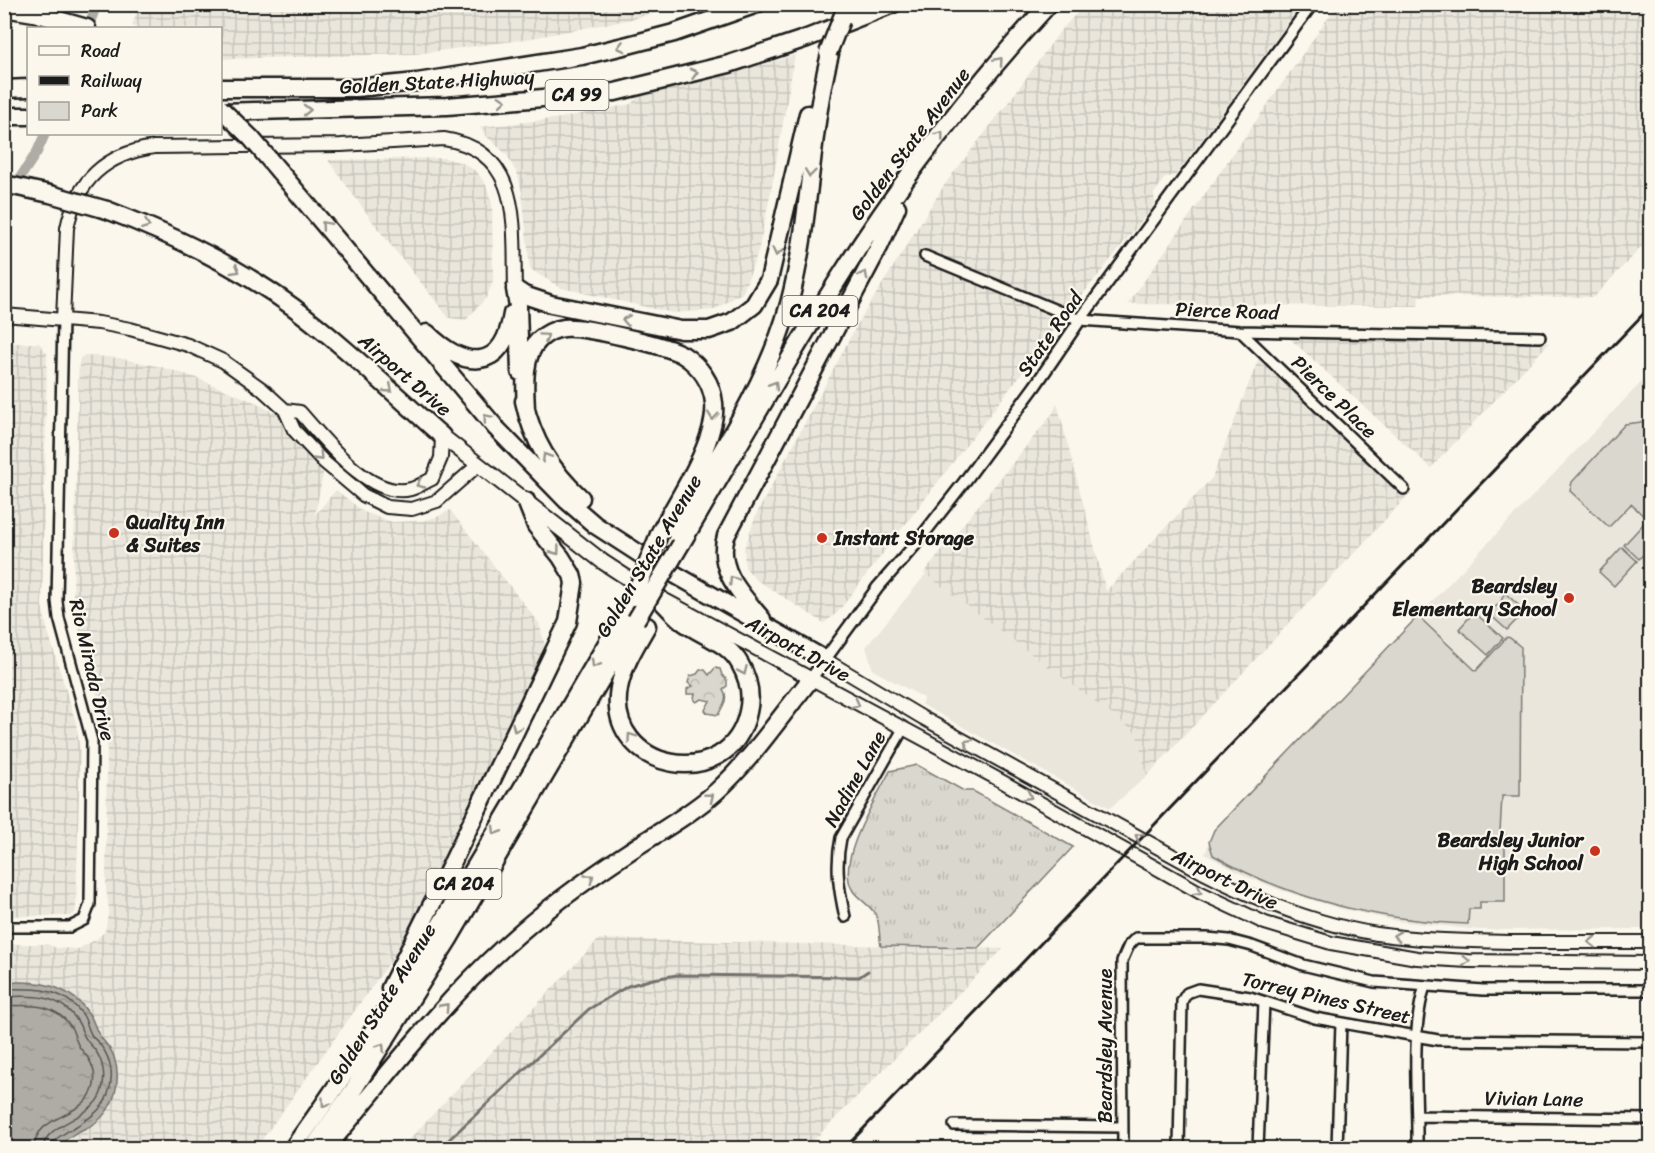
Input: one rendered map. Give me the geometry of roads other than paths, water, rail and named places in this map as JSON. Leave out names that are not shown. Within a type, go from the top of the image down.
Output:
[{"type":"highway","name":"Golden State Highway","points":[[222,88],[356,88],[417,82],[582,56],[674,33],[757,4]]},
{"type":"highway","name":"Golden State Highway","points":[[222,110],[447,106],[615,92],[729,64],[807,38],[893,4]]},
{"type":"highway","name":"Golden State Avenue","points":[[293,1149],[422,956],[636,620],[634,597],[765,400],[843,273],[914,169],[989,73],[1048,4]]},
{"type":"highway","points":[[4,8],[34,13],[83,27]]},
{"type":"highway","points":[[515,290],[551,304],[690,332],[722,327],[742,316],[760,298],[769,279],[812,97],[844,12]]},
{"type":"highway","name":"Golden State Avenue","points":[[313,1149],[361,1079],[449,939],[636,620],[671,542],[766,369],[782,328],[798,263],[818,109],[829,54]]},
{"type":"highway","points":[[4,88],[27,88]]},
{"type":"highway","name":"Airport Drive","points":[[222,112],[250,138],[279,171],[496,428],[566,500],[595,525],[653,562],[824,659]]},
{"type":"highway","points":[[4,116],[27,116]]},
{"type":"highway","points":[[768,626],[728,575],[723,562],[723,547],[880,245],[914,169]]},
{"type":"highway","name":"Airport Drive","points":[[4,184],[59,196],[106,210],[173,236],[229,266],[258,283],[322,330],[442,436]]},
{"type":"highway","points":[[363,270],[447,351],[474,359],[491,357],[503,344],[510,327],[515,290]]},
{"type":"highway","points":[[515,290],[518,306],[520,373],[526,409],[534,433],[546,458],[611,534]]},
{"type":"highway","points":[[526,409],[527,366],[532,349],[545,335],[563,328],[660,346],[681,354],[698,367],[710,386],[714,419],[671,542]]},
{"type":"highway","points":[[353,1061],[437,894],[567,622],[574,583],[572,575],[536,526],[526,501]]},
{"type":"highway","points":[[636,620],[619,686],[618,708],[622,723],[634,742],[658,760],[689,764],[710,760],[728,749],[742,729],[749,707],[748,682],[738,661],[731,653],[714,639],[683,622],[656,595]]},
{"type":"highway","points":[[326,1149],[443,1010],[504,946],[568,894],[696,808],[717,791],[736,772],[810,680]]},
{"type":"main road","points":[[63,320],[67,228],[70,214],[86,182],[110,161],[137,150],[154,147],[341,145],[444,139],[472,146],[493,162],[507,185],[513,217],[515,290]]},
{"type":"main road","points":[[4,315],[99,323],[130,329],[188,345],[223,361],[245,376],[285,410],[294,430],[324,462],[363,495],[387,507],[412,509],[437,501],[478,465]]},
{"type":"main road","points":[[285,410],[300,412],[361,475],[372,482],[397,489],[410,489],[432,479],[441,458],[442,436]]},
{"type":"main road","name":"Airport Drive","points":[[442,436],[618,573],[810,680],[994,777],[1201,893],[1253,918],[1297,934],[1364,950],[1430,959],[1650,963]]},
{"type":"main road","name":"Airport Drive","points":[[824,659],[933,723],[1190,866],[1250,896],[1283,909],[1346,928],[1420,939],[1650,942]]},
{"type":"street","name":"State Road","points":[[810,680],[878,587],[915,545],[965,481],[1312,4]]},
{"type":"street","name":"Pierce Road","points":[[925,256],[1080,320],[1240,331],[1540,337]]},
{"type":"street","name":"Rio Mirada Drive","points":[[4,927],[70,927],[84,921],[90,904],[92,741],[59,618],[57,594],[63,320]]},
{"type":"street","name":"Pierce Place","points":[[1240,331],[1404,489]]},
{"type":"street","name":"Nadine Lane","points":[[844,917],[837,875],[837,855],[841,838],[903,729]]},
{"type":"street","name":"Beardsley Avenue","points":[[1123,1149],[1122,961],[1129,945],[1136,938],[1229,940],[1344,976],[1374,982],[1425,986]]},
{"type":"street","points":[[1417,1149],[1416,1037],[1420,1000],[1425,986],[1483,990],[1650,990]]},
{"type":"street","name":"Torrey Pines Street","points":[[1179,1149],[1182,1001],[1187,993],[1198,989],[1250,997],[1298,1013],[1341,1023],[1438,1040],[1650,1042]]},
{"type":"street","points":[[1258,1149],[1264,1002]]},
{"type":"street","points":[[1337,1149],[1341,1023]]},
{"type":"street","name":"Vivian Lane","points":[[1417,1116],[1650,1119]]},
{"type":"street","points":[[954,1125],[1123,1127]]},
{"type":"water","points":[[17,982],[48,985],[75,998],[90,1016],[99,1034],[113,1053],[116,1066],[117,1085],[107,1111],[94,1124],[55,1148],[30,1150],[5,1148],[5,984]]},
{"type":"waterway","points":[[88,27],[97,4]]},
{"type":"waterway","points":[[4,202],[37,152],[45,135]]},
{"type":"waterway","points":[[440,1148],[589,1009],[628,986],[677,975],[859,977],[868,971]]},
{"type":"railway","points":[[845,1148],[1650,307]]},
{"type":"place","name":"Quality Inn & Suites","points":[[114,533]]},
{"type":"place","name":"Instant Storage","points":[[822,538]]},
{"type":"place","name":"Beardsley Elementary School","points":[[1569,598]]},
{"type":"place","name":"Beardsley Junior High School","points":[[1595,851]]}]
